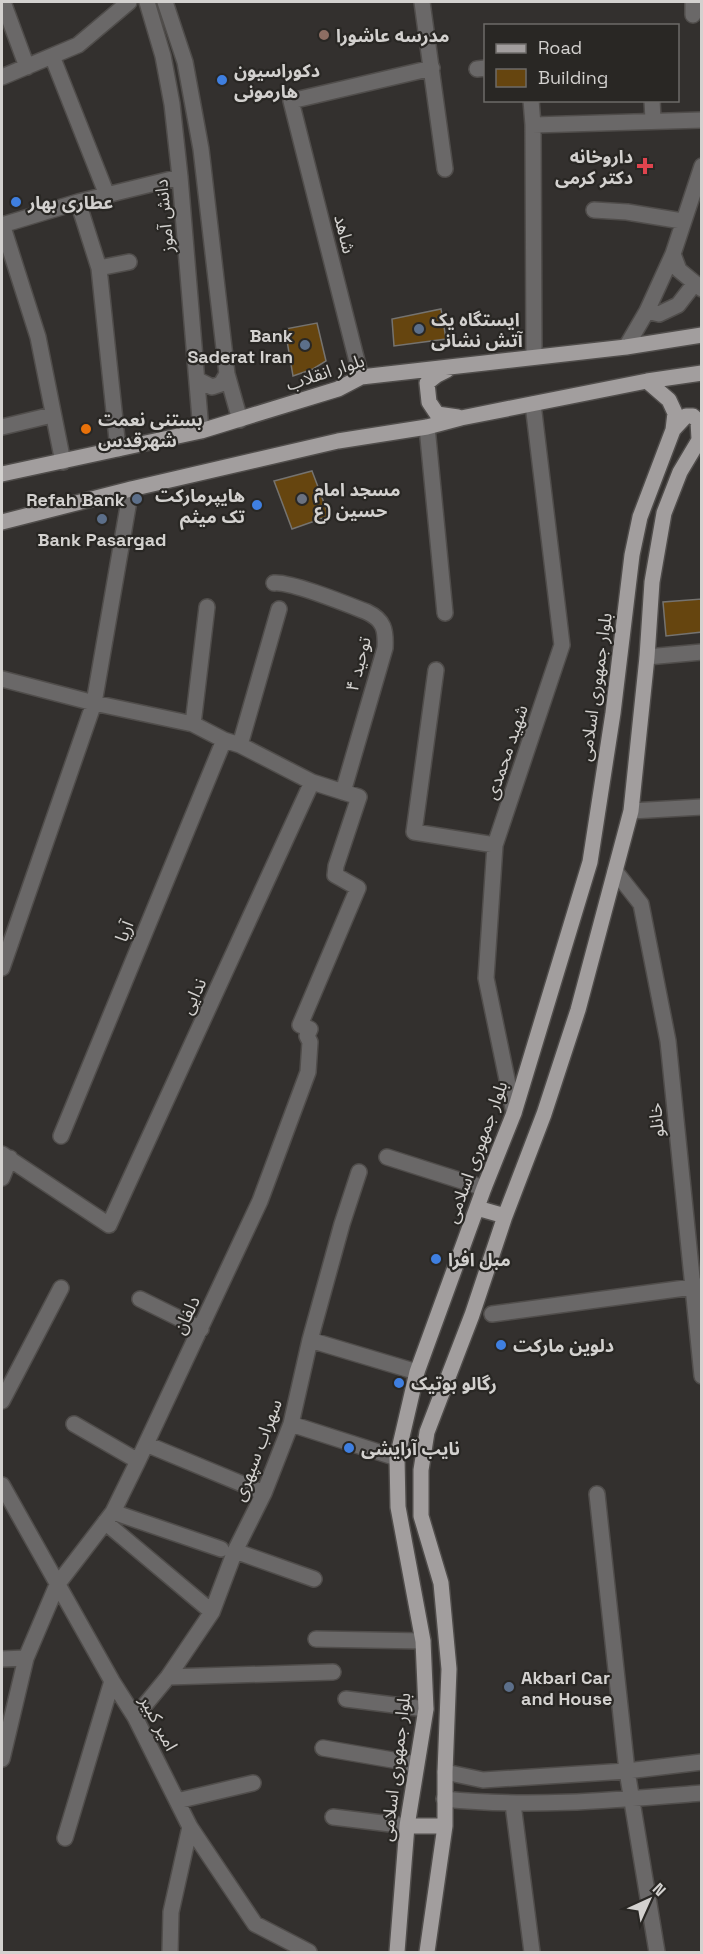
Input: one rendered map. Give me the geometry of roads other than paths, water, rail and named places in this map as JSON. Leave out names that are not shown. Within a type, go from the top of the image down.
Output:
[{"type":"main road","name":"بلوار انقلاب","points":[[2,474],[201,431],[338,389],[361,377],[626,347],[702,335]]},
{"type":"main road","points":[[453,368],[437,375],[427,383],[427,392],[429,402],[437,414],[461,418]]},
{"type":"main road","points":[[2,522],[131,489],[338,441],[427,427],[461,418],[647,381],[702,373]]},
{"type":"main road","name":"بلوار جمهوری اسلامی","points":[[398,1953],[406,1826],[426,1709],[423,1641],[398,1507],[397,1458],[417,1372],[513,1113],[590,862],[613,713],[632,555],[640,517],[673,430],[675,413],[669,400],[647,381]]},
{"type":"main road","points":[[427,1953],[445,1826],[449,1669],[441,1582],[421,1516],[421,1470],[427,1432],[472,1315],[505,1216],[544,1114],[578,1011],[631,811],[647,657],[652,582],[664,513],[680,472],[700,437],[699,421],[693,416],[686,416],[673,430]]},
{"type":"main road","points":[[477,1208],[505,1216]]},
{"type":"main road","points":[[406,1826],[445,1826]]},
{"type":"street","points":[[3,2],[27,67]]},
{"type":"street","points":[[2,78],[78,45],[129,2]]},
{"type":"street","name":"دانش آموز","points":[[147,2],[163,56],[172,104],[201,431]]},
{"type":"street","points":[[165,2],[185,62],[201,149],[227,374],[240,420]]},
{"type":"street","points":[[422,2],[446,169]]},
{"type":"street","points":[[52,56],[107,195]]},
{"type":"street","name":"شاهد","points":[[361,377],[291,101],[432,68]]},
{"type":"street","points":[[531,102],[534,357]]},
{"type":"street","points":[[652,102],[653,120]]},
{"type":"street","points":[[532,125],[702,120]]},
{"type":"street","points":[[626,347],[647,311],[673,254],[702,166]]},
{"type":"street","points":[[63,462],[38,337],[7,265],[2,224],[78,202],[180,177]]},
{"type":"street","points":[[78,202],[99,268],[118,449]]},
{"type":"street","points":[[594,210],[627,212],[682,221]]},
{"type":"street","points":[[647,311],[659,314],[678,305],[698,286],[679,270],[673,254]]},
{"type":"street","points":[[99,268],[129,262]]},
{"type":"street","points":[[198,380],[212,387],[221,384],[227,374]]},
{"type":"street","name":"شهید محمدی","points":[[513,1113],[486,978],[495,845],[562,645],[533,404]]},
{"type":"street","points":[[2,427],[52,415]]},
{"type":"street","points":[[427,427],[445,613]]},
{"type":"street","points":[[2,968],[94,703],[131,489]]},
{"type":"street","name":"توحید ۴","points":[[274,583],[287,585],[376,616],[386,633],[385,648],[343,792]]},
{"type":"street","points":[[193,724],[207,607]]},
{"type":"street","points":[[240,745],[279,609]]},
{"type":"street","points":[[647,657],[702,652]]},
{"type":"street","points":[[436,670],[414,832],[495,845]]},
{"type":"street","points":[[2,680],[193,724],[312,782],[343,792]]},
{"type":"street","name":"آریا","points":[[61,1136],[224,740]]},
{"type":"street","name":"ندایی","points":[[6,1156],[109,1225],[312,782]]},
{"type":"street","name":"دلفان","points":[[2,1759],[3,1740],[26,1658],[57,1586],[109,1517],[138,1461],[260,1201],[308,1072],[310,1042],[307,1036],[310,1029],[300,1025],[358,888],[335,875],[359,797],[343,792]]},
{"type":"street","points":[[631,811],[702,807]]},
{"type":"street","name":"خانلو","points":[[615,871],[641,904],[668,1041],[696,1287],[702,1376]]},
{"type":"street","points":[[2,1178],[6,1156]]},
{"type":"street","points":[[387,1157],[484,1188]]},
{"type":"street","name":"سهراب سپهری","points":[[135,1717],[168,1677],[212,1612],[228,1550],[264,1493],[291,1424],[310,1340],[359,1172]]},
{"type":"street","points":[[492,1314],[696,1287]]},
{"type":"street","points":[[2,1401],[61,1288]]},
{"type":"street","points":[[140,1299],[201,1329]]},
{"type":"street","points":[[310,1340],[417,1372]]},
{"type":"street","points":[[74,1424],[138,1461]]},
{"type":"street","points":[[291,1424],[397,1458]]},
{"type":"street","points":[[146,1444],[264,1493]]},
{"type":"street","name":"امیر کبیر","points":[[2,1485],[57,1586],[135,1717],[190,1827],[255,1924],[309,1953]]},
{"type":"street","points":[[597,1494],[627,1771],[657,1953]]},
{"type":"street","points":[[109,1517],[228,1550],[314,1579]]},
{"type":"street","points":[[109,1517],[212,1612]]},
{"type":"street","points":[[316,1639],[423,1641]]},
{"type":"street","points":[[2,1659],[26,1658]]},
{"type":"street","points":[[168,1677],[333,1672]]},
{"type":"street","points":[[65,1838],[112,1681]]},
{"type":"street","points":[[346,1699],[426,1709]]},
{"type":"street","points":[[323,1748],[416,1764]]},
{"type":"street","points":[[445,1772],[483,1780],[627,1771],[702,1762]]},
{"type":"street","points":[[482,1803],[474,1791],[483,1780]]},
{"type":"street","points":[[177,1801],[253,1783]]},
{"type":"street","points":[[444,1799],[513,1804],[633,1799],[702,1793]]},
{"type":"street","points":[[513,1804],[532,1953]]},
{"type":"street","points":[[333,1817],[406,1826]]},
{"type":"street","points":[[170,1953],[171,1912],[190,1827]]},
{"type":"place","name":"مدرسه عاشورا","points":[[324,35]]},
{"type":"place","name":"دکوراسیون هارمونی","points":[[222,80]]},
{"type":"place","name":"داروخانه دکتر کرمی","points":[[645,166]]},
{"type":"place","name":"عطاری بهار","points":[[16,202]]},
{"type":"place","name":"ایستگاه یک آتش نشانی","points":[[419,329]]},
{"type":"place","name":"Bank Saderat Iran","points":[[305,345]]},
{"type":"place","name":"بستنی نعمت شهرقدس","points":[[86,429]]},
{"type":"place","name":"Refah Bank","points":[[137,499]]},
{"type":"place","name":"مسجد امام حسین (ع","points":[[302,499]]},
{"type":"place","name":"هایپرمارکت تک میثم","points":[[257,505]]},
{"type":"place","name":"Bank Pasargad","points":[[102,519]]},
{"type":"place","name":"مبل افرا","points":[[436,1259]]},
{"type":"place","name":"دلوین مارکت","points":[[501,1345]]},
{"type":"place","name":"رگالو بوتیک","points":[[399,1383]]},
{"type":"place","name":"نایب آرایشی","points":[[349,1448]]},
{"type":"place","name":"Akbari Car and House","points":[[509,1687]]}]
